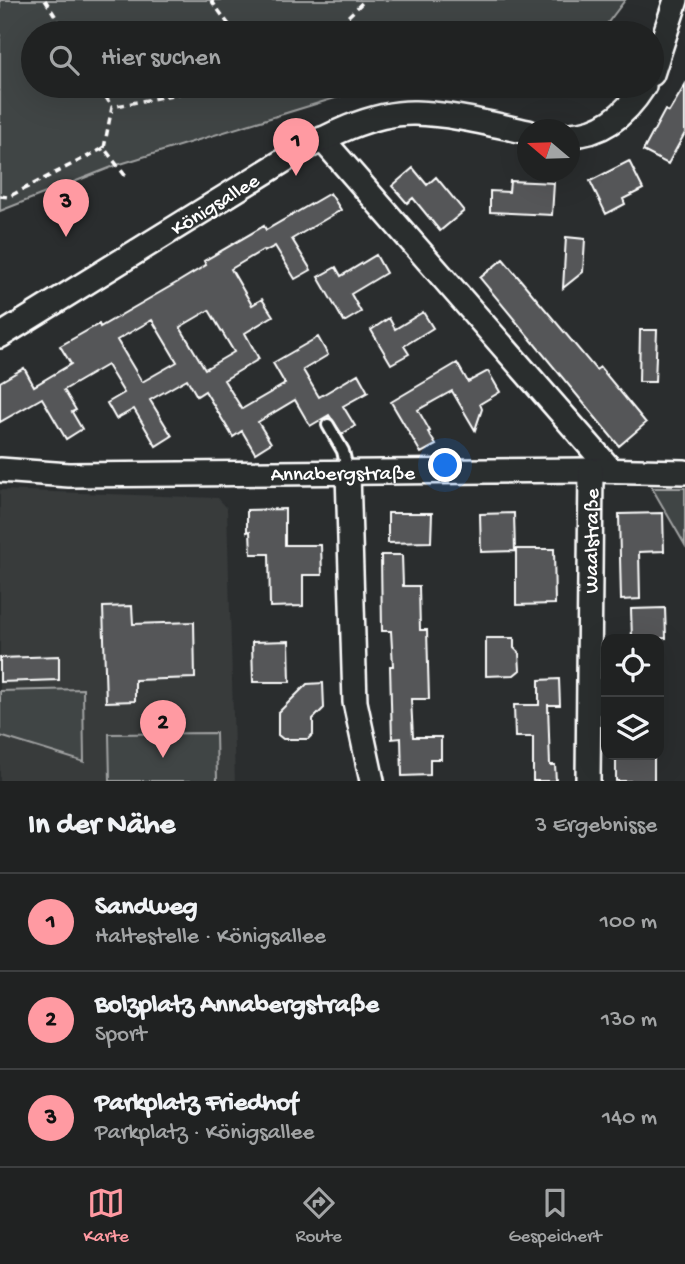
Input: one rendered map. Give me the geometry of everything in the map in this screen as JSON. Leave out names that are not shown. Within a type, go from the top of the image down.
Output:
[{"type":"street","points":[[664,38],[677,0]]},
{"type":"street","points":[[580,133],[609,124],[636,98]]},
{"type":"street","name":"Königsallee","points":[[0,336],[322,139],[379,118],[412,113],[450,116],[517,130]]},
{"type":"street","points":[[322,139],[601,470]]},
{"type":"street","name":"Annabergstraße","points":[[0,470],[69,475],[601,470],[685,472]]},
{"type":"street","name":"Waalstraße","points":[[587,781],[601,470]]},
{"type":"street","points":[[348,472],[355,702],[372,781]]},
{"type":"lane","points":[[328,425],[343,451],[348,472]]},
{"type":"path","points":[[45,0],[58,21]]},
{"type":"path","points":[[211,0],[226,21]]},
{"type":"path","points":[[343,21],[365,0]]},
{"type":"path","points":[[106,98],[112,107],[104,148],[127,178]]},
{"type":"path","points":[[112,107],[157,98]]},
{"type":"path","points":[[0,196],[8,197],[104,148]]},
{"type":"shaded area","points":[[0,0],[625,0],[609,21],[21,21],[21,98],[335,98],[117,165],[0,211]]},
{"type":"shaded area","points":[[652,488],[685,488],[685,545]]},
{"type":"shaded area","points":[[0,490],[218,498],[227,508],[235,781],[0,781]]},
{"type":"shaded area","points":[[83,689],[84,762],[0,736],[0,691]]},
{"type":"shaded area","points":[[216,733],[217,781],[110,781],[109,734]]},
{"type":"building","points":[[685,85],[685,133],[668,164],[643,151],[665,110],[669,112]]},
{"type":"building","points":[[629,161],[643,189],[623,199],[625,204],[606,214],[590,181]]},
{"type":"building","points":[[413,168],[427,185],[436,177],[464,211],[440,231],[413,198],[407,203],[392,186]]},
{"type":"building","points":[[510,181],[554,183],[552,215],[490,212],[490,191],[509,192]]},
{"type":"building","points":[[330,193],[341,210],[292,239],[311,270],[295,279],[275,246],[231,269],[252,305],[262,299],[273,316],[245,333],[259,359],[224,380],[242,409],[285,384],[273,363],[318,337],[328,355],[303,370],[319,397],[358,374],[368,392],[343,406],[355,426],[342,434],[329,415],[310,426],[295,400],[258,422],[271,443],[255,453],[242,431],[233,437],[205,391],[197,396],[187,379],[150,400],[172,436],[156,446],[134,409],[116,419],[107,403],[124,393],[107,365],[64,390],[76,410],[72,412],[82,429],[66,439],[42,398],[0,422],[0,382],[24,368],[34,386],[71,364],[60,346],[99,324],[100,327],[178,282],[206,265],[204,261],[264,226],[266,230]],"holes":[[[209,310],[234,352],[205,369],[180,327]],[[152,320],[177,362],[142,382],[117,340]]]},
{"type":"building","points":[[566,237],[585,239],[583,272],[563,288]]},
{"type":"building","points":[[376,255],[386,273],[351,294],[361,312],[344,322],[318,277],[336,267],[341,276]]},
{"type":"building","points":[[503,259],[596,370],[600,367],[646,423],[619,446],[480,278]]},
{"type":"building","points":[[423,312],[433,328],[404,346],[409,354],[391,364],[371,330],[389,318],[395,329]]},
{"type":"building","points":[[640,330],[657,330],[655,382],[639,382]]},
{"type":"building","points":[[457,363],[468,382],[488,371],[500,392],[480,404],[482,409],[475,430],[452,391],[418,410],[436,445],[421,453],[391,402]]},
{"type":"building","points":[[285,509],[285,545],[321,545],[322,575],[303,575],[303,606],[270,607],[269,554],[251,554],[247,510]]},
{"type":"building","points":[[388,513],[432,513],[431,542],[388,543]]},
{"type":"building","points":[[514,513],[515,551],[481,552],[480,514]]},
{"type":"building","points":[[663,513],[664,551],[639,552],[640,599],[621,600],[619,514]]},
{"type":"building","points":[[516,549],[554,549],[555,604],[516,605]]},
{"type":"building","points":[[381,555],[402,555],[403,586],[419,586],[420,630],[427,630],[429,699],[411,699],[413,737],[441,737],[441,759],[430,759],[430,775],[402,776],[401,738],[392,739],[391,631],[382,631]]},
{"type":"building","points":[[132,606],[133,624],[194,622],[195,678],[135,680],[135,701],[106,702],[103,607]]},
{"type":"building","points":[[665,608],[666,638],[664,634],[632,634],[631,609]]},
{"type":"building","points":[[486,638],[514,638],[514,648],[519,653],[520,670],[514,675],[486,676]]},
{"type":"building","points":[[289,641],[290,682],[253,682],[252,642]]},
{"type":"building","points":[[59,656],[59,680],[0,682],[0,658]]},
{"type":"building","points":[[559,679],[560,705],[548,705],[550,765],[555,765],[556,781],[533,781],[533,737],[515,737],[514,705],[539,705],[539,680]]},
{"type":"building","points":[[323,683],[324,708],[313,719],[313,734],[308,739],[283,739],[278,735],[278,713],[307,684]]},
{"type":"building","points":[[616,760],[654,760],[654,781],[616,781]]},
{"type":"place","name":"Sandweg","points":[[296,176]]},
{"type":"place","name":"Parkplatz Friedhof","points":[[66,237]]},
{"type":"place","name":"Bolzplatz Annabergstraße","points":[[163,758]]}]
